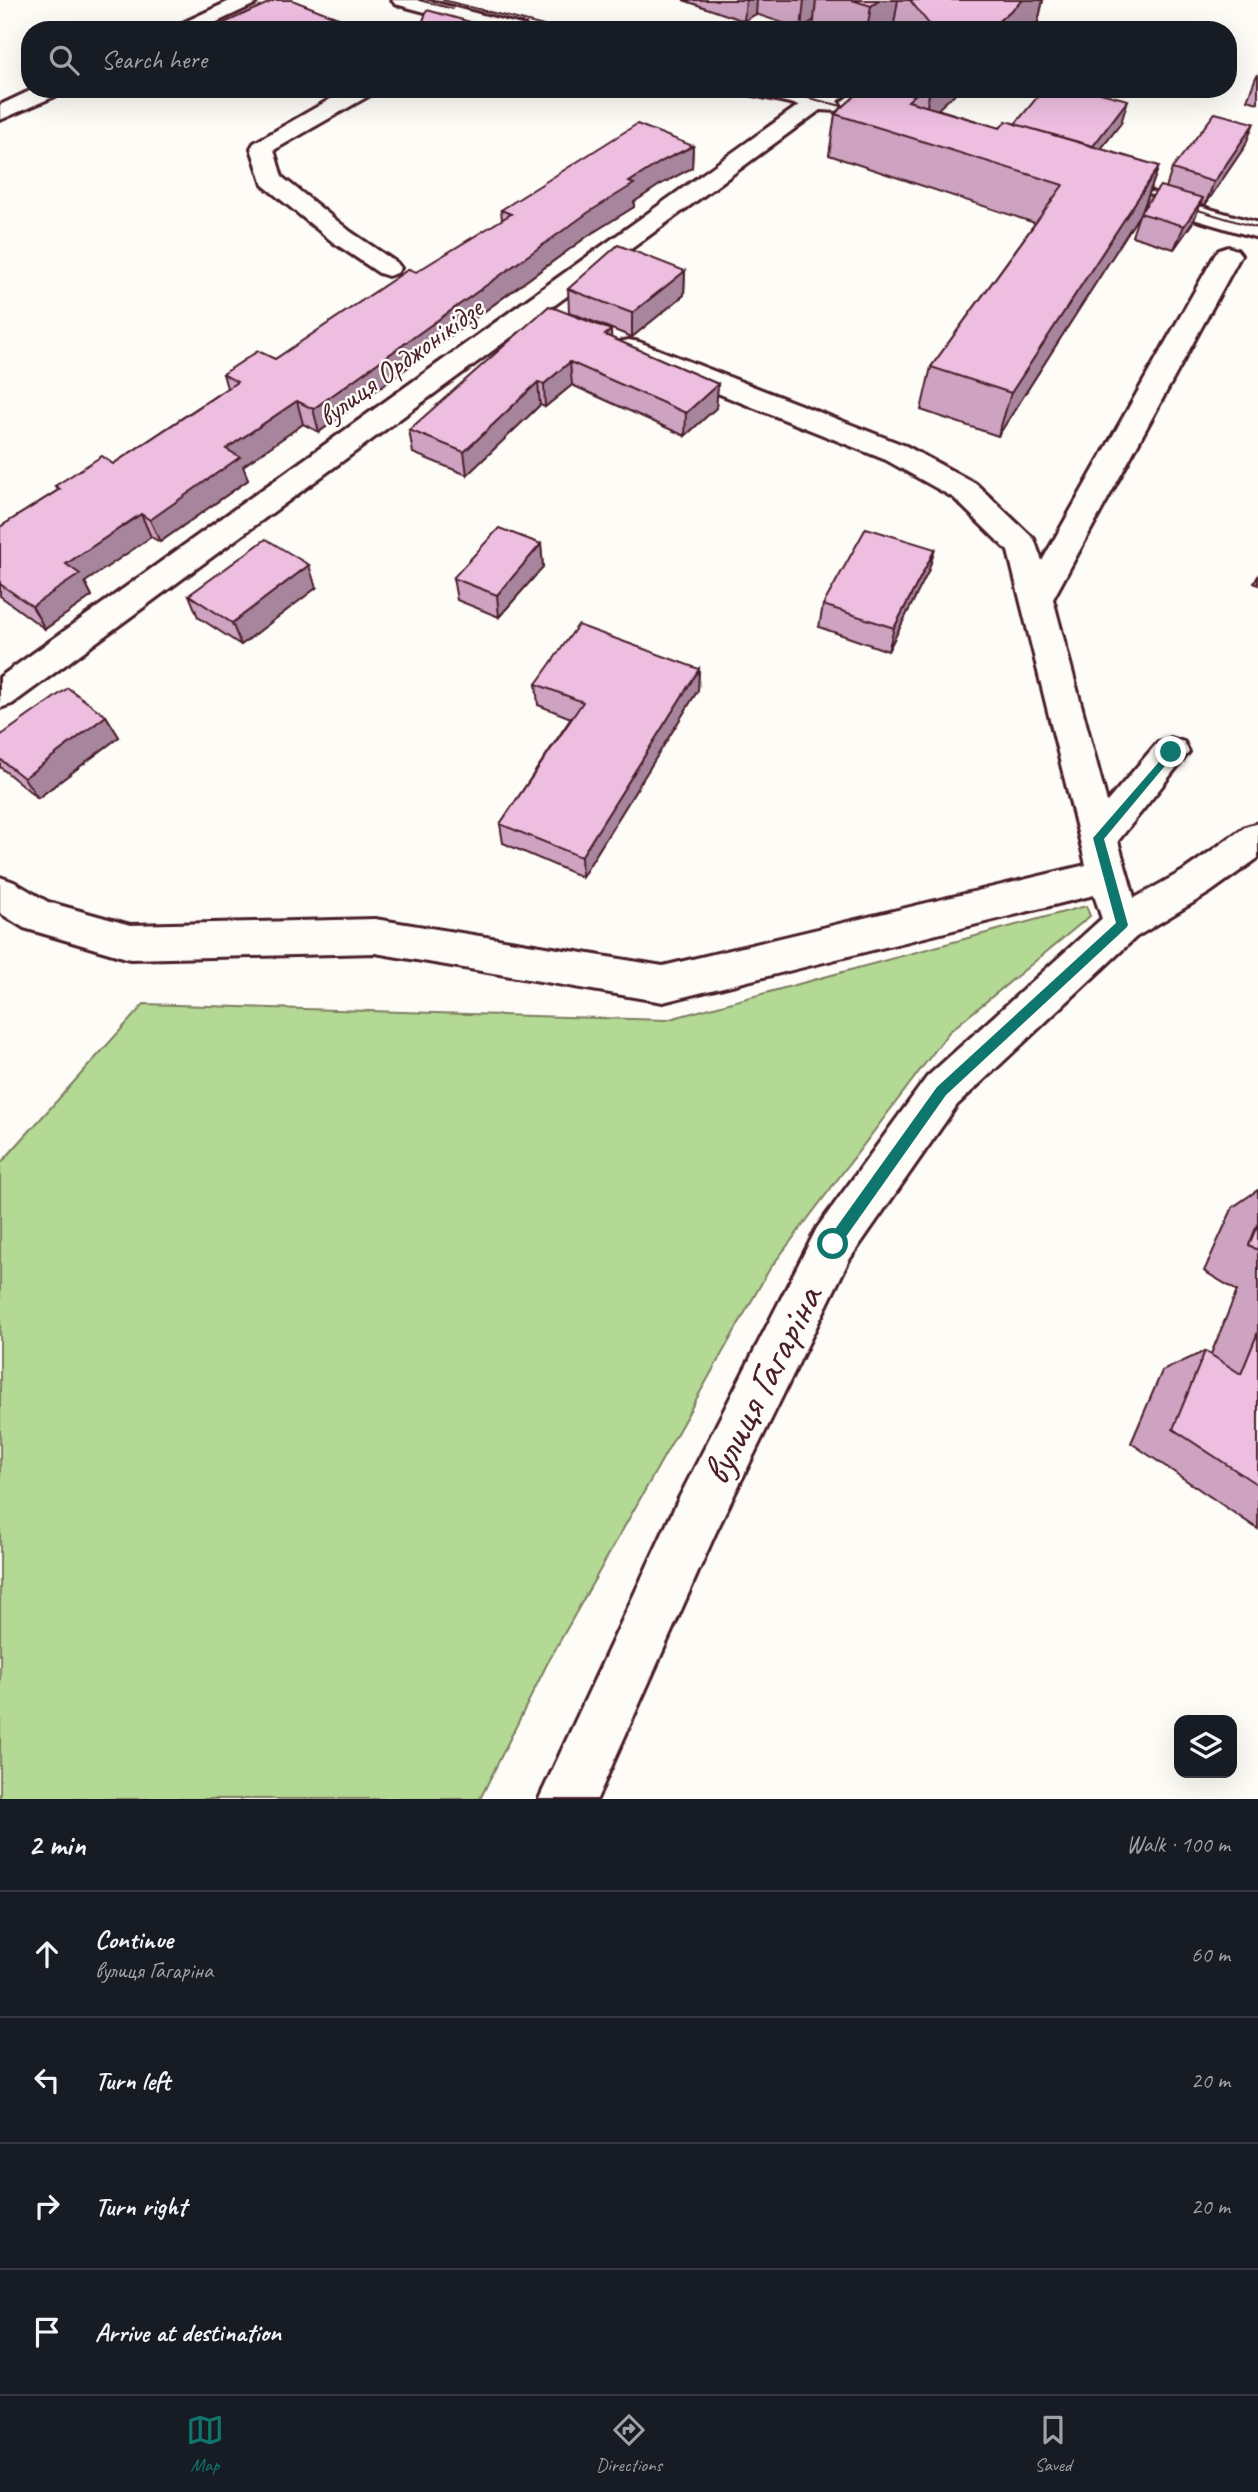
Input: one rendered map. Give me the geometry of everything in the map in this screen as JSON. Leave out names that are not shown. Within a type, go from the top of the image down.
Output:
[{"type":"street","points":[[202,21],[248,0]]},
{"type":"street","points":[[402,0],[462,21]]},
{"type":"street","points":[[0,113],[32,98]]},
{"type":"street","points":[[348,98],[262,148],[271,180],[342,237],[388,268]]},
{"type":"street","points":[[792,98],[815,104]]},
{"type":"street","name":"вулиця Орджонікідзе","points":[[0,695],[529,308],[815,104],[847,100]]},
{"type":"street","points":[[1075,176],[1258,230]]},
{"type":"street","points":[[1036,600],[1228,255]]},
{"type":"street","points":[[529,308],[567,323]]},
{"type":"street","points":[[605,338],[896,453],[965,491],[1023,547],[1122,925]]},
{"type":"street","points":[[1098,838],[1171,752]]},
{"type":"street","name":"вулиця Гагаріна","points":[[568,1799],[697,1516],[833,1244],[942,1091],[1122,925],[1196,882],[1258,838]]},
{"type":"street","points":[[0,893],[38,916],[130,942],[375,936],[663,984],[1109,875]]},
{"type":"green space","points":[[1086,906],[1090,916],[949,1032],[769,1270],[547,1664],[480,1799],[0,1799],[0,1164],[144,1004],[666,1020]]},
{"type":"building","points":[[275,0],[292,0],[338,18],[332,21],[229,21]]},
{"type":"building","points":[[852,0],[880,0],[871,6]]},
{"type":"building","points":[[910,0],[1023,0],[998,21],[927,21]]},
{"type":"building","points":[[427,10],[467,21],[423,21]]},
{"type":"building","points":[[853,98],[912,98],[908,101],[1000,128],[1006,121],[1159,166],[1011,393],[931,367],[1063,185],[835,114]]},
{"type":"building","points":[[1037,98],[1128,100],[1093,146],[1015,124]]},
{"type":"building","points":[[1215,113],[1254,123],[1214,182],[1172,169]]},
{"type":"building","points":[[637,124],[693,146],[662,161],[629,182],[634,184],[589,212],[313,409],[297,401],[226,449],[240,457],[150,520],[141,514],[66,564],[80,574],[32,606],[0,584],[0,527],[60,489],[55,486],[102,456],[113,464],[237,382],[223,374],[258,351],[275,359],[409,269],[416,272],[511,214],[501,210]]},
{"type":"building","points":[[1160,186],[1203,198],[1184,226],[1140,213]]},
{"type":"building","points":[[618,245],[685,271],[632,313],[568,289]]},
{"type":"building","points":[[549,306],[611,330],[605,335],[718,384],[686,413],[570,362],[544,384],[538,382],[464,452],[409,430]]},
{"type":"building","points":[[499,528],[541,544],[497,595],[453,578]]},
{"type":"building","points":[[866,528],[935,549],[894,628],[823,605]]},
{"type":"building","points":[[266,539],[309,565],[232,623],[189,595]]},
{"type":"building","points":[[578,625],[699,669],[581,857],[500,824],[583,702],[536,684]]},
{"type":"building","points":[[68,688],[106,716],[24,778],[0,759],[0,736]]},
{"type":"building","points":[[1258,1223],[1258,1250],[1249,1245]]},
{"type":"building","points":[[1258,1332],[1258,1485],[1173,1429],[1205,1351],[1241,1374]]},
{"type":"tram line","points":[[419,0],[453,9]]},
{"type":"tram line","points":[[443,0],[524,21]]},
{"type":"tram line","points":[[809,98],[863,111]]},
{"type":"tram line","points":[[1128,189],[1258,228]]},
{"type":"route","points":[[833,1244],[942,1091],[1122,925],[1098,838],[1171,752]]}]
